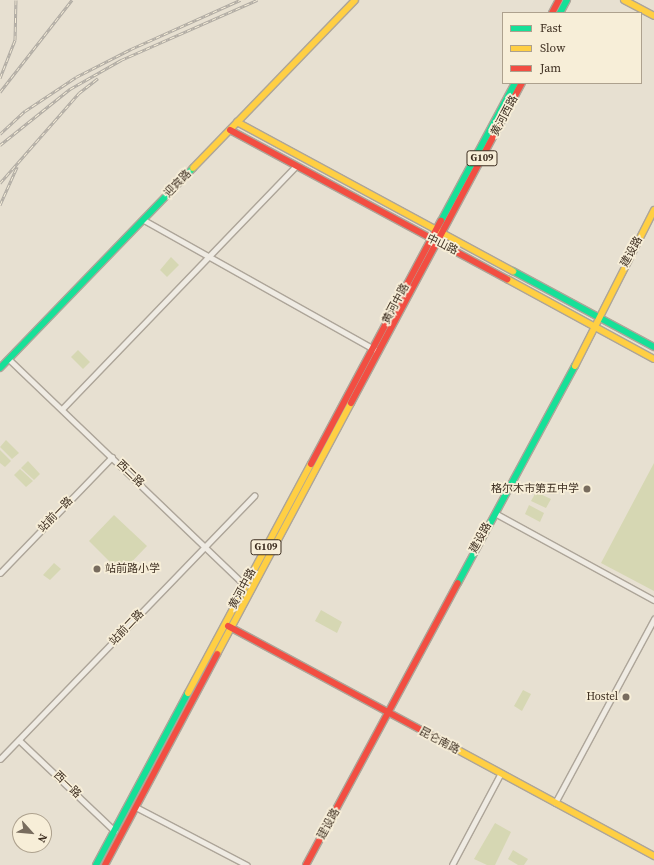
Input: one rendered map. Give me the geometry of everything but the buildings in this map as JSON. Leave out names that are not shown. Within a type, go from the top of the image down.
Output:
[{"type":"main road","name":"迎宾路","points":[[0,368],[355,0]]},
{"type":"main road","points":[[553,12],[560,0]]},
{"type":"main road","points":[[561,12],[567,0]]},
{"type":"main road","points":[[624,0],[654,16]]},
{"type":"main road","name":"黄河西路","points":[[438,231],[514,84]]},
{"type":"main road","name":"黄河西路","points":[[438,231],[521,84]]},
{"type":"main road","name":"中山路","points":[[237,122],[597,318],[654,347]]},
{"type":"main road","name":"中山路","points":[[230,130],[654,359]]},
{"type":"main road","name":"建设路","points":[[306,865],[389,714],[595,328],[597,318],[654,210]]},
{"type":"main road","name":"黄河中路","points":[[96,865],[245,586],[438,231]]},
{"type":"main road","name":"黄河中路","points":[[105,865],[252,589],[374,350]]},
{"type":"main road","name":"昆仑南路","points":[[224,625],[654,856]]},
{"type":"street","points":[[63,408],[296,166]]},
{"type":"street","points":[[144,220],[374,350]]},
{"type":"street","name":"西二路","points":[[9,359],[63,408],[245,586],[252,589]]},
{"type":"street","name":"站前一路","points":[[0,572],[112,457]]},
{"type":"street","name":"站前二路","points":[[0,759],[254,496]]},
{"type":"street","points":[[495,513],[654,600]]},
{"type":"street","points":[[555,803],[654,619]]},
{"type":"street","name":"西一路","points":[[19,740],[115,830]]},
{"type":"street","points":[[452,865],[501,773]]},
{"type":"street","points":[[136,807],[247,865]]},
{"type":"green space","points":[[171,257],[179,265],[167,277],[160,270]]},
{"type":"green space","points":[[78,350],[90,362],[83,369],[71,357]]},
{"type":"green space","points":[[6,440],[19,453],[12,459],[0,447]]},
{"type":"green space","points":[[0,450],[11,461],[5,467],[0,463]]},
{"type":"green space","points":[[28,461],[40,474],[34,480],[21,468]]},
{"type":"green space","points":[[654,463],[654,591],[601,563]]},
{"type":"green space","points":[[20,469],[33,481],[26,487],[14,475]]},
{"type":"green space","points":[[536,492],[551,499],[546,508],[531,501]]},
{"type":"green space","points":[[529,505],[544,513],[540,522],[525,514]]},
{"type":"green space","points":[[114,515],[147,546],[121,573],[89,541]]},
{"type":"green space","points":[[54,563],[61,569],[50,580],[43,575]]},
{"type":"green space","points":[[321,610],[342,622],[337,633],[315,621]]},
{"type":"green space","points":[[523,690],[531,694],[522,711],[514,706]]},
{"type":"green space","points":[[495,823],[511,832],[495,865],[487,865],[474,859]]},
{"type":"green space","points":[[513,850],[528,859],[524,865],[518,865],[508,859]]},
{"type":"railway","points":[[0,78],[15,40],[16,0]]},
{"type":"railway","points":[[0,92],[72,0]]},
{"type":"railway","points":[[0,134],[25,111],[76,77],[131,49],[240,0]]},
{"type":"railway","points":[[0,145],[70,89],[121,60],[257,0]]},
{"type":"railway","points":[[0,183],[79,93],[98,78]]},
{"type":"railway","points":[[0,205],[17,167]]},
{"type":"traffic: fast","points":[[561,12],[567,0]]},
{"type":"traffic: fast","points":[[441,221],[514,84]]},
{"type":"traffic: fast","points":[[0,368],[193,168]]},
{"type":"traffic: fast","points":[[513,271],[654,347]]},
{"type":"traffic: fast","points":[[458,583],[575,366]]},
{"type":"traffic: fast","points":[[96,865],[188,693]]},
{"type":"traffic: slow","points":[[193,168],[355,0]]},
{"type":"traffic: slow","points":[[624,0],[654,16]]},
{"type":"traffic: slow","points":[[237,122],[513,271]]},
{"type":"traffic: slow","points":[[575,366],[654,210]]},
{"type":"traffic: slow","points":[[507,279],[654,359]]},
{"type":"traffic: slow","points":[[217,654],[351,403]]},
{"type":"traffic: slow","points":[[188,693],[311,464]]},
{"type":"traffic: slow","points":[[445,743],[654,856]]},
{"type":"traffic: jam","points":[[553,12],[559,0]]},
{"type":"traffic: jam","points":[[351,403],[521,84]]},
{"type":"traffic: jam","points":[[230,130],[507,279]]},
{"type":"traffic: jam","points":[[311,464],[441,221]]},
{"type":"traffic: jam","points":[[306,865],[458,583]]},
{"type":"traffic: jam","points":[[228,626],[445,743]]},
{"type":"traffic: jam","points":[[105,865],[217,654]]},
{"type":"place","name":"格尔木市第五中学","points":[[587,489]]},
{"type":"place","name":"站前路小学","points":[[97,569]]},
{"type":"place","name":"Hostel","points":[[626,697]]}]
